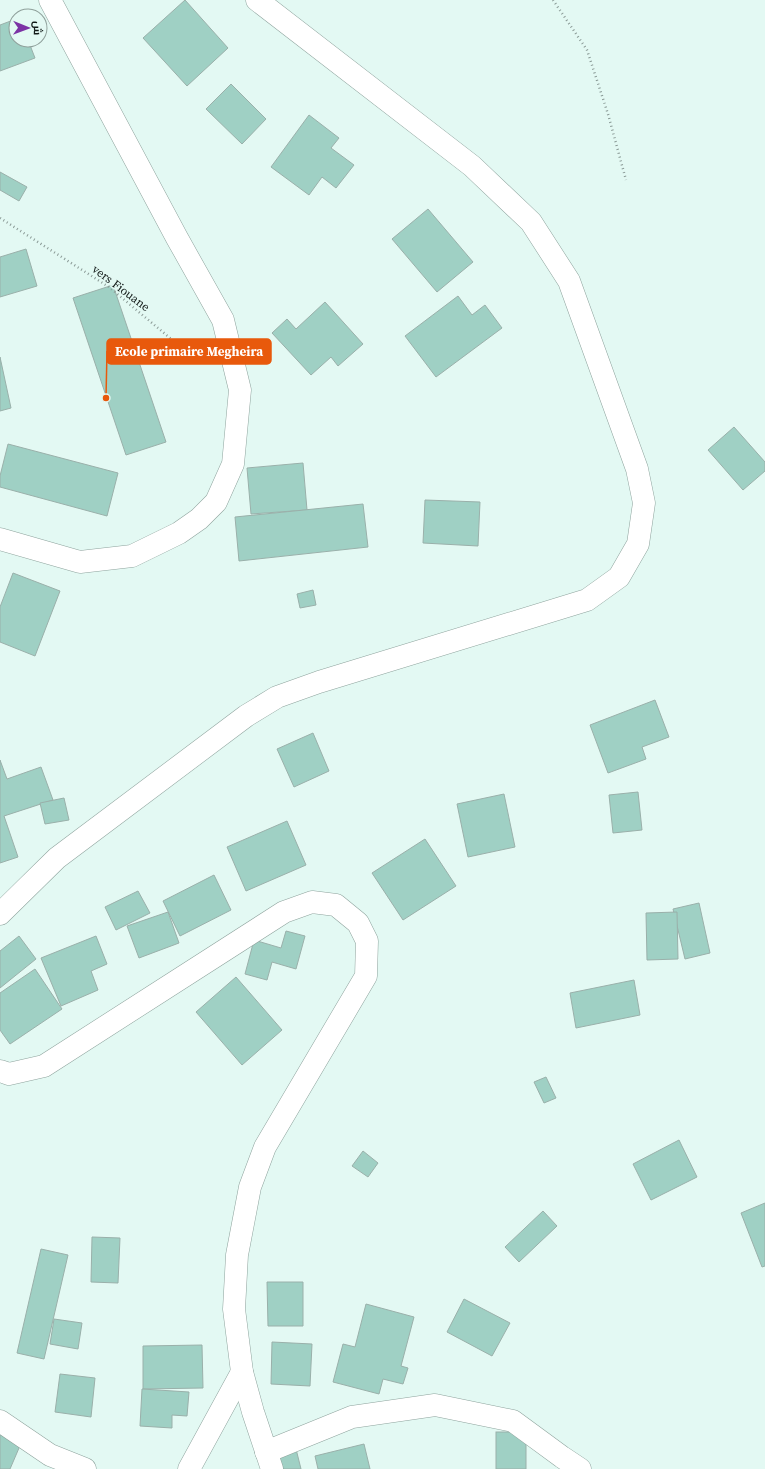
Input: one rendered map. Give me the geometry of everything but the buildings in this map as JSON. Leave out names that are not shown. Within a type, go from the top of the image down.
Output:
[{"type":"main road","points":[[0,539],[80,562],[132,556],[179,534],[199,519],[216,502],[233,464],[240,390],[223,320],[177,238],[50,0]]},
{"type":"main road","points":[[0,914],[57,858],[246,716],[277,697],[327,679],[587,600],[619,577],[638,544],[644,503],[637,469],[569,281],[531,222],[472,166],[257,0]]},
{"type":"main road","points":[[0,1071],[9,1074],[44,1066],[284,912],[312,902],[336,906],[358,923],[367,941],[366,976],[265,1147],[250,1188],[237,1255],[234,1309],[242,1372],[269,1461],[352,1417],[435,1405],[513,1421],[580,1469]]},
{"type":"main road","points":[[188,1469],[242,1372]]},
{"type":"main road","points":[[0,1421],[50,1455],[85,1469]]},
{"type":"path","points":[[553,0],[587,50],[608,114],[626,180]]},
{"type":"path","name":"vers Fiouane","points":[[0,218],[109,287],[195,359],[233,358]]},
{"type":"place","name":"Ecole primaire Megheira","points":[[106,398]]}]
